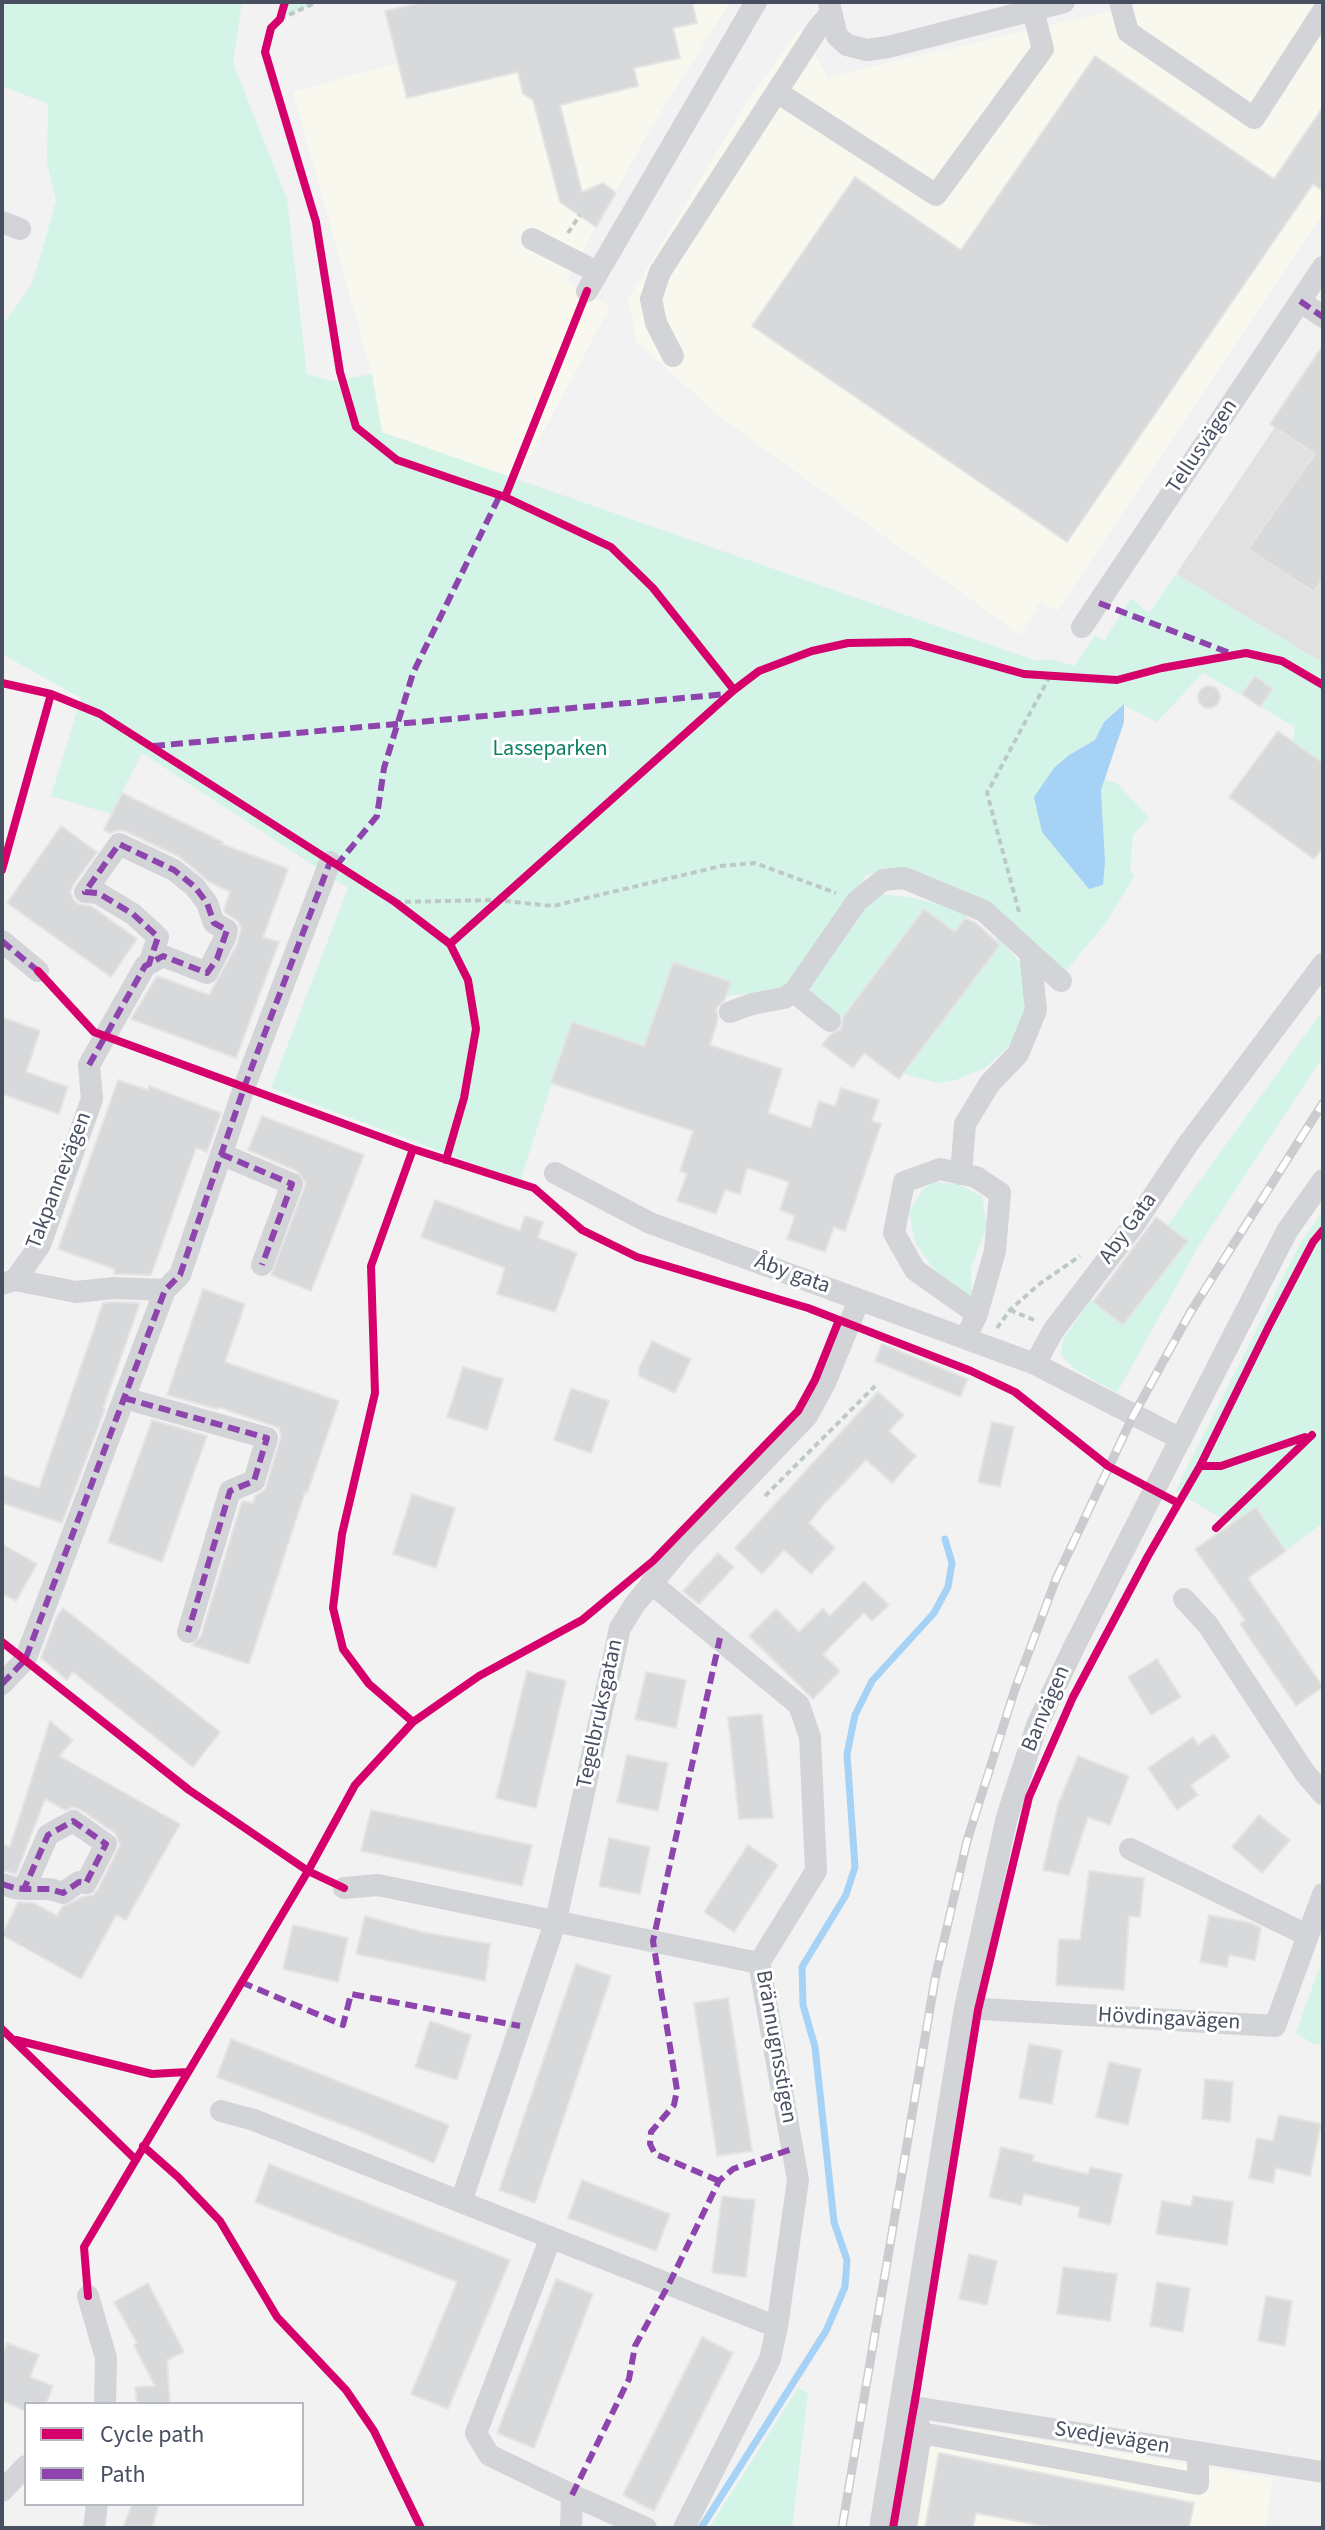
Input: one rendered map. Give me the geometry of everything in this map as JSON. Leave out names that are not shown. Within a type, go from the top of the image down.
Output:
[{"type":"street","points":[[532,239],[592,282],[756,2]]},
{"type":"street","points":[[830,7],[837,36],[847,45],[867,50],[1064,2]]},
{"type":"street","points":[[1120,2],[1128,32],[1254,118],[1323,11]]},
{"type":"street","points":[[673,356],[656,323],[651,299],[660,272],[830,7]]},
{"type":"street","points":[[777,92],[936,195],[1043,49],[1033,10]]},
{"type":"street","name":"Tellusvägen","points":[[1082,627],[1323,267]]},
{"type":"street","points":[[1300,301],[1323,317]]},
{"type":"street","points":[[119,844],[174,870],[207,903],[214,923],[227,930],[217,959],[207,973],[163,956],[149,964],[158,937],[133,914],[98,893],[85,892],[119,844]]},
{"type":"street","points":[[2,1684],[25,1660],[165,1290],[180,1275],[245,1085],[330,862]]},
{"type":"street","points":[[730,1012],[784,998],[794,992],[857,901],[883,880],[904,878],[984,911],[1061,981]]},
{"type":"street","points":[[2,941],[38,971]]},
{"type":"street","points":[[961,1174],[965,1124],[990,1083],[1018,1054],[1036,1010],[1030,953]]},
{"type":"street","name":"Takpannevägen","points":[[8,1282],[40,1245],[92,1099],[89,1065],[136,979],[149,964]]},
{"type":"street","name":"Aby Gata","points":[[1035,1364],[1053,1331],[1323,964]]},
{"type":"street","points":[[794,992],[830,1021]]},
{"type":"street","points":[[221,1154],[292,1184],[262,1265]]},
{"type":"street","points":[[966,1338],[977,1314],[995,1251],[1000,1193],[976,1177],[940,1169],[904,1182],[894,1233],[915,1270],[977,1314]]},
{"type":"street","name":"Åby gata","points":[[555,1173],[650,1223],[1035,1364]]},
{"type":"street","name":"Banvägen","points":[[880,2528],[907,2408],[965,2008],[1007,1817],[1037,1725],[1287,1231],[1323,1180]]},
{"type":"street","points":[[8,1282],[76,1292],[114,1288],[165,1290]]},
{"type":"street","name":"Tegelbruksgatan","points":[[461,2202],[556,1920],[620,1628],[651,1583],[807,1416],[825,1383],[859,1300]]},
{"type":"street","points":[[1035,1364],[1181,1439]]},
{"type":"street","points":[[124,1398],[267,1438],[254,1481],[230,1491],[188,1632]]},
{"type":"street","name":"Brännugnsstigen","points":[[651,1583],[799,1705],[810,1737],[816,1871],[759,1963],[798,2180],[777,2327],[770,2359],[684,2528]]},
{"type":"street","points":[[1184,1599],[1208,1625],[1305,1773],[1323,1794]]},
{"type":"street","points":[[1130,1849],[1307,1935]]},
{"type":"street","points":[[344,1888],[378,1885],[759,1963]]},
{"type":"street","name":"Hövdingavägen","points":[[965,2008],[1275,2026],[1323,1894]]},
{"type":"street","points":[[221,2111],[254,2120],[777,2327]]},
{"type":"street","points":[[551,2237],[476,2433],[489,2455],[646,2528]]},
{"type":"street","points":[[88,2296],[106,2358],[105,2402]]},
{"type":"street","points":[[906,2528],[921,2433],[907,2408]]},
{"type":"street","name":"Svedjevägen","points":[[907,2408],[1323,2472]]},
{"type":"street","points":[[921,2433],[1198,2484],[1198,2452]]},
{"type":"street","points":[[2,2491],[24,2468]]},
{"type":"street","points":[[571,2528],[572,2495]]},
{"type":"street","points":[[94,2528],[97,2506]]},
{"type":"path","points":[[280,19],[285,2]]},
{"type":"path","points":[[271,28],[280,19],[317,2]]},
{"type":"path","points":[[575,223],[580,215]]},
{"type":"path","points":[[1030,953],[987,793],[1054,677],[1037,675]]},
{"type":"path","points":[[395,902],[496,900],[553,906],[721,866],[755,863],[857,901]]},
{"type":"path","points":[[484,911],[508,890]]},
{"type":"path","points":[[383,895],[415,916]]},
{"type":"path","points":[[1010,1310],[1038,1285],[1082,1255]]},
{"type":"shaded area","points":[[424,2],[730,2],[649,131],[566,281],[610,307],[517,480],[382,432],[372,374],[293,92],[398,63],[385,11]]},
{"type":"shaded area","points":[[1149,2],[1323,2],[1323,214],[1057,611],[1041,601],[1020,635],[718,415],[637,342],[628,300],[749,99],[800,29],[828,77]]},
{"type":"shaded area","points":[[1323,356],[1323,663],[1176,574]]},
{"type":"shaded area","points":[[960,2427],[1272,2478],[1266,2528],[902,2528],[918,2456]]},
{"type":"green space","name":"Lasseparken","points":[[2,2],[242,2],[233,63],[287,199],[307,374],[332,381],[372,374],[382,432],[1037,661],[1051,659],[1074,666],[1095,635],[1104,641],[1131,598],[1149,613],[1176,574],[1323,663],[1323,763],[1293,741],[1295,727],[1203,673],[1157,722],[1123,705],[1104,722],[1095,740],[1069,755],[1103,885],[1105,862],[1101,790],[1104,779],[1118,784],[1149,818],[1133,835],[1130,871],[1135,876],[1104,925],[1065,972],[983,906],[879,872],[867,875],[789,984],[775,991],[726,996],[731,982],[644,1046],[572,1023],[520,1181],[271,1088],[348,888],[142,753],[111,814],[51,796],[81,698],[2,654],[2,326],[32,284],[56,201],[47,164],[48,104],[2,86]]},
{"type":"green space","points":[[285,2],[317,2],[280,19]]},
{"type":"green space","points":[[880,894],[909,897],[970,912],[955,932],[923,910],[842,1018],[820,1004],[809,988],[864,908]]},
{"type":"green space","points":[[997,936],[1023,966],[1027,1009],[1010,1045],[985,1068],[956,1080],[938,1083],[906,1075],[898,1068]]},
{"type":"green space","points":[[1323,1010],[1323,1057],[1198,1247],[1117,1393],[1076,1370],[1061,1355],[1063,1340],[1090,1300],[1123,1325],[1187,1242],[1167,1226]]},
{"type":"green space","points":[[934,1182],[956,1184],[982,1196],[987,1226],[971,1268],[972,1300],[937,1274],[915,1242],[909,1212],[923,1189]]},
{"type":"green space","points":[[1323,1210],[1323,1523],[1286,1551],[1256,1507],[1231,1524],[1175,1491],[1298,1247]]},
{"type":"green space","points":[[1323,1957],[1323,2045],[1313,2044],[1296,2033]]},
{"type":"green space","points":[[798,2388],[808,2393],[792,2528],[709,2528]]},
{"type":"water","points":[[1124,704],[1124,722],[1101,790],[1105,862],[1103,885],[1089,889],[1042,832],[1034,797],[1054,768],[1095,740],[1104,722]]},
{"type":"building","points":[[424,2],[692,2],[697,23],[673,28],[680,58],[634,68],[638,86],[560,105],[582,192],[603,183],[616,193],[596,227],[560,202],[533,100],[523,94],[518,72],[407,98],[385,11]]},
{"type":"building","points":[[1095,56],[1274,179],[1323,107],[1323,191],[1313,184],[1067,542],[752,326],[855,177],[961,250]]},
{"type":"building","points":[[1323,345],[1323,578],[1314,592],[1248,549],[1315,454],[1270,424]]},
{"type":"building","points":[[1255,676],[1273,689],[1260,707],[1242,694]]},
{"type":"building","points":[[1209,686],[1217,689],[1220,697],[1217,705],[1209,708],[1201,705],[1198,697],[1201,689]]},
{"type":"building","points":[[1278,731],[1323,763],[1323,847],[1314,859],[1229,797]]},
{"type":"building","points":[[122,793],[222,844],[288,869],[263,937],[279,942],[236,1058],[131,1019],[157,976],[209,995],[237,944],[241,928],[238,921],[225,913],[230,892],[208,881],[180,857],[125,831],[110,833],[104,830]]},
{"type":"building","points":[[61,826],[97,852],[73,885],[70,892],[73,899],[78,904],[91,906],[137,939],[111,977],[7,903]]},
{"type":"building","points":[[924,909],[955,932],[965,918],[976,923],[1000,945],[899,1079],[864,1053],[853,1068],[822,1045],[830,1035],[841,1029],[843,1017]]},
{"type":"building","points":[[673,962],[731,982],[725,999],[716,1009],[718,1019],[710,1045],[782,1069],[768,1113],[811,1128],[819,1101],[835,1106],[841,1088],[879,1100],[872,1121],[881,1124],[845,1231],[834,1227],[825,1252],[787,1239],[795,1216],[780,1210],[789,1182],[747,1168],[740,1194],[725,1190],[716,1214],[677,1201],[687,1174],[680,1171],[693,1131],[551,1083],[572,1022],[644,1046]]},
{"type":"building","points":[[2,1017],[40,1031],[26,1072],[68,1087],[59,1114],[2,1094]]},
{"type":"building","points":[[118,1080],[148,1090],[149,1086],[221,1113],[207,1152],[196,1148],[151,1275],[114,1274],[115,1269],[58,1249]]},
{"type":"building","points":[[262,1116],[364,1155],[311,1291],[271,1275],[306,1183],[297,1171],[248,1150]]},
{"type":"building","points":[[435,1200],[520,1231],[525,1216],[543,1222],[538,1238],[577,1253],[555,1312],[497,1294],[505,1268],[421,1237]]},
{"type":"building","points":[[1156,1217],[1188,1241],[1123,1325],[1093,1302]]},
{"type":"building","points":[[203,1289],[245,1304],[225,1362],[339,1401],[305,1492],[249,1664],[192,1645],[201,1636],[242,1501],[253,1503],[255,1496],[265,1490],[281,1436],[279,1428],[271,1425],[218,1407],[167,1395]]},
{"type":"building","points":[[103,1303],[140,1303],[105,1409],[62,1523],[2,1503],[2,1475],[39,1488]]},
{"type":"building","points":[[652,1341],[691,1359],[675,1393],[639,1376],[639,1368]]},
{"type":"building","points":[[882,1344],[968,1379],[960,1397],[875,1361]]},
{"type":"building","points":[[463,1367],[503,1379],[487,1430],[447,1417]]},
{"type":"building","points":[[571,1388],[609,1401],[591,1453],[554,1440]]},
{"type":"building","points":[[878,1392],[904,1415],[889,1431],[916,1456],[892,1483],[866,1460],[823,1505],[809,1523],[835,1548],[811,1574],[784,1550],[762,1574],[735,1548]]},
{"type":"building","points":[[152,1420],[207,1436],[162,1562],[108,1542]]},
{"type":"building","points":[[992,1422],[1014,1427],[1000,1487],[978,1482]]},
{"type":"building","points":[[412,1494],[455,1508],[436,1568],[393,1554]]},
{"type":"building","points":[[1256,1507],[1286,1551],[1248,1578],[1323,1687],[1296,1706],[1240,1624],[1245,1620],[1195,1549]]},
{"type":"building","points":[[2,1544],[37,1564],[16,1601],[2,1593]]},
{"type":"building","points":[[718,1553],[734,1567],[699,1604],[683,1591]]},
{"type":"building","points":[[864,1581],[889,1605],[872,1621],[864,1613],[823,1654],[840,1671],[813,1699],[749,1636],[776,1609],[799,1632],[823,1608],[830,1616]]},
{"type":"building","points":[[63,1608],[220,1732],[193,1767],[73,1672],[67,1680],[41,1658]]},
{"type":"building","points":[[1157,1659],[1181,1697],[1151,1715],[1128,1677]]},
{"type":"building","points":[[527,1671],[566,1681],[536,1808],[496,1798]]},
{"type":"building","points":[[646,1672],[686,1680],[676,1728],[635,1719]]},
{"type":"building","points":[[762,1714],[773,1818],[739,1819],[728,1717]]},
{"type":"building","points":[[50,1721],[73,1740],[59,1756],[180,1824],[126,1920],[116,1915],[81,1979],[2,1935],[18,1902],[34,1903],[57,1916],[62,1907],[93,1895],[120,1845],[115,1833],[81,1810],[73,1807],[65,1810],[45,1799],[16,1874],[2,1870],[2,1844],[10,1847]]},
{"type":"building","points":[[1214,1734],[1230,1757],[1191,1785],[1198,1795],[1177,1810],[1148,1768],[1193,1737],[1198,1745]]},
{"type":"building","points":[[627,1755],[668,1763],[658,1811],[617,1802]]},
{"type":"building","points":[[1078,1756],[1129,1776],[1110,1825],[1088,1817],[1069,1875],[1043,1870],[1058,1805]]},
{"type":"building","points":[[371,1810],[532,1845],[522,1886],[361,1851]]},
{"type":"building","points":[[1259,1815],[1290,1840],[1262,1873],[1232,1847]]},
{"type":"building","points":[[609,1838],[650,1847],[640,1894],[599,1886]]},
{"type":"building","points":[[748,1845],[778,1865],[734,1932],[704,1912]]},
{"type":"building","points":[[1089,1871],[1144,1878],[1140,1917],[1129,1916],[1124,1990],[1056,1985],[1059,1939],[1080,1940]]},
{"type":"building","points":[[1209,1915],[1251,1923],[1261,1928],[1255,1960],[1229,1955],[1227,1967],[1200,1962]]},
{"type":"building","points":[[365,1916],[422,1932],[490,1944],[485,1981],[356,1954]]},
{"type":"building","points":[[293,1925],[348,1938],[338,1982],[283,1969]]},
{"type":"building","points":[[576,1964],[611,1976],[535,2203],[499,2190]]},
{"type":"building","points":[[728,1998],[752,2151],[717,2156],[694,2003]]},
{"type":"building","points":[[430,2021],[471,2035],[457,2080],[415,2067]]},
{"type":"building","points":[[231,2039],[449,2125],[434,2163],[217,2077]]},
{"type":"building","points":[[1029,2044],[1062,2050],[1052,2104],[1019,2098]]},
{"type":"building","points":[[1109,2062],[1141,2069],[1128,2125],[1096,2117]]},
{"type":"building","points":[[1205,2079],[1233,2082],[1230,2122],[1202,2119]]},
{"type":"building","points":[[1279,2115],[1321,2124],[1310,2176],[1276,2168],[1273,2183],[1249,2178],[1257,2138],[1273,2141]]},
{"type":"building","points":[[1001,2147],[1034,2155],[1032,2161],[1088,2174],[1090,2167],[1122,2174],[1110,2225],[1078,2217],[1080,2207],[1024,2194],[1021,2205],[989,2197]]},
{"type":"building","points":[[269,2164],[510,2260],[448,2409],[411,2394],[457,2282],[255,2202]]},
{"type":"building","points":[[582,2180],[670,2214],[656,2251],[568,2218]]},
{"type":"building","points":[[722,2196],[755,2200],[746,2277],[712,2273]]},
{"type":"building","points":[[1193,2196],[1233,2202],[1227,2245],[1156,2234],[1162,2201],[1191,2206]]},
{"type":"building","points":[[969,2254],[997,2261],[987,2305],[959,2299]]},
{"type":"building","points":[[1063,2267],[1117,2274],[1110,2321],[1057,2314]]},
{"type":"building","points":[[556,2279],[593,2294],[534,2448],[497,2433]]},
{"type":"building","points":[[1157,2282],[1190,2288],[1183,2332],[1150,2326]]},
{"type":"building","points":[[148,2283],[184,2352],[167,2360],[170,2402],[137,2402],[135,2387],[155,2386],[134,2345],[137,2343],[114,2302]]},
{"type":"building","points":[[1266,2296],[1292,2301],[1285,2346],[1258,2341]]},
{"type":"building","points":[[702,2337],[733,2353],[654,2511],[623,2495]]},
{"type":"building","points":[[7,2343],[39,2355],[30,2377],[53,2386],[47,2402],[24,2402],[24,2410],[2,2401],[2,2356]]},
{"type":"building","points":[[939,2453],[1194,2503],[1189,2528],[1054,2528],[976,2513],[973,2528],[925,2528]]},
{"type":"building","points":[[131,2506],[158,2506],[152,2528],[123,2528]]},
{"type":"waterway","points":[[701,2528],[826,2331],[845,2287],[847,2260],[834,2222],[815,2047],[803,2005],[802,1967],[846,1895],[855,1867],[847,1754],[855,1715],[872,1681],[934,1613],[948,1587],[952,1563],[945,1539]]},
{"type":"railway","points":[[842,2528],[935,1979],[967,1841],[1015,1689],[1056,1579],[1133,1416],[1190,1313],[1323,1103]]},
{"type":"marked path","points":[[1300,301],[1323,317]]},
{"type":"marked path","points":[[336,866],[377,816],[384,768],[413,673],[500,495]]},
{"type":"marked path","points":[[1099,603],[1230,653]]},
{"type":"marked path","points":[[153,746],[727,694]]},
{"type":"marked path","points":[[89,1065],[145,966],[149,964],[163,956],[207,973],[217,959],[227,930],[214,923],[207,903],[195,887],[174,870],[119,844],[85,892],[98,893],[133,914],[158,937],[149,964]]},
{"type":"marked path","points":[[2,1684],[25,1660],[165,1290],[180,1275],[245,1085],[330,862]]},
{"type":"marked path","points":[[2,941],[38,971]]},
{"type":"marked path","points":[[221,1154],[292,1184],[262,1265]]},
{"type":"marked path","points":[[124,1398],[267,1438],[254,1481],[230,1491],[188,1632]]},
{"type":"marked path","points":[[719,2181],[655,2154],[650,2144],[651,2132],[674,2105],[677,2090],[653,1941],[720,1638]]},
{"type":"marked path","points":[[2,1884],[15,1888],[24,1889],[50,1889],[63,1893],[79,1882],[86,1883],[106,1844],[73,1821],[48,1835],[24,1889]]},
{"type":"marked path","points":[[241,1982],[343,2025],[351,1994],[520,2026]]},
{"type":"marked path","points":[[572,2495],[629,2379],[635,2346],[719,2181],[733,2169],[792,2149]]},
{"type":"cycle path","points":[[285,2],[280,19],[271,28],[265,52],[316,222],[340,372],[356,427],[397,460],[505,497],[611,547],[653,588],[734,690]]},
{"type":"cycle path","points":[[505,497],[587,291]]},
{"type":"cycle path","points":[[450,944],[734,690],[759,671],[812,651],[848,643],[910,642],[1024,674],[1117,680],[1162,668],[1246,653],[1282,661],[1323,685]]},
{"type":"cycle path","points":[[2,683],[51,694],[100,714],[395,902],[450,944],[468,980],[476,1029],[464,1098],[446,1160]]},
{"type":"cycle path","points":[[2,870],[51,694]]},
{"type":"cycle path","points":[[38,971],[94,1032],[413,1149],[534,1188],[582,1230],[637,1257],[808,1308],[971,1371],[1015,1392],[1108,1466],[1178,1503]]},
{"type":"cycle path","points":[[413,1149],[371,1266],[375,1393],[342,1534],[333,1608],[343,1649],[369,1684],[413,1722]]},
{"type":"cycle path","points":[[914,2407],[978,2010],[1029,1797],[1073,1697],[1200,1466],[1313,1242],[1323,1230]]},
{"type":"cycle path","points":[[88,2296],[84,2247],[308,1871],[355,1785],[413,1722],[479,1676],[582,1620],[653,1561],[798,1411],[815,1380],[839,1320]]},
{"type":"cycle path","points":[[1216,1528],[1312,1435]]},
{"type":"cycle path","points":[[1200,1466],[1221,1466],[1305,1437]]},
{"type":"cycle path","points":[[2,1642],[189,1790],[308,1871],[344,1888]]},
{"type":"cycle path","points":[[2,2029],[136,2160]]},
{"type":"cycle path","points":[[16,2040],[152,2074],[187,2072]]},
{"type":"cycle path","points":[[143,2146],[220,2221],[277,2317],[346,2390],[374,2431],[421,2528]]},
{"type":"cycle path","points":[[893,2528],[916,2394]]}]
